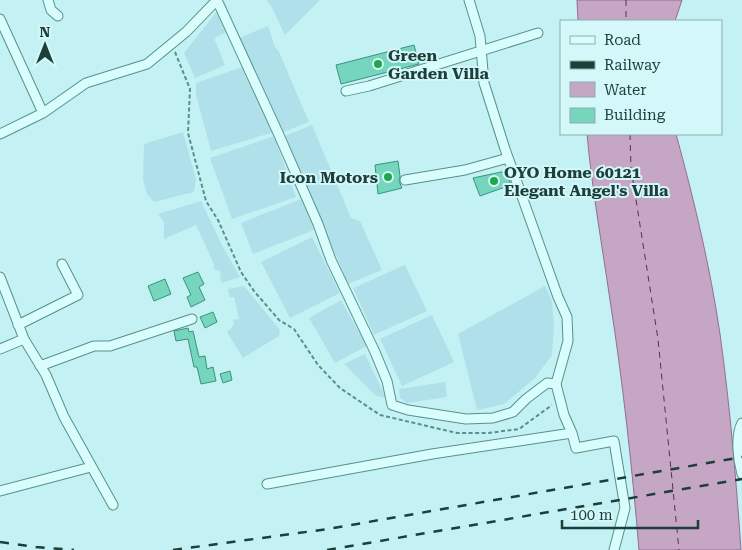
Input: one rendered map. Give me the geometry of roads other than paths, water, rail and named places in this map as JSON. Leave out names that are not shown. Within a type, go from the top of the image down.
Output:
[{"type":"street","points":[[48,0],[51,10],[58,16]]},
{"type":"street","points":[[0,134],[43,113],[86,83],[147,64],[186,32],[217,0],[268,108],[318,224],[331,260],[375,352],[387,381],[392,405],[408,410],[466,419],[493,418],[513,412],[547,383],[556,384]]},
{"type":"street","points":[[469,0],[480,36],[484,83],[508,158],[567,318],[568,341],[556,384],[564,415],[576,448],[614,441],[625,508],[614,550]]},
{"type":"street","points":[[0,19],[43,113]]},
{"type":"street","points":[[346,91],[369,86],[538,33]]},
{"type":"street","points":[[405,180],[466,170],[508,158]]},
{"type":"street","points":[[18,325],[78,295],[62,264]]},
{"type":"street","points":[[0,277],[24,339],[46,375],[64,417],[112,505]]},
{"type":"street","points":[[40,366],[94,346],[110,346],[192,319]]},
{"type":"street","points":[[0,350],[24,339]]},
{"type":"street","points":[[742,423],[738,431],[742,474]]},
{"type":"street","points":[[267,484],[432,454],[572,433]]},
{"type":"street","points":[[0,491],[91,467]]},
{"type":"water","points":[[577,0],[682,0],[675,20],[578,20]]},
{"type":"water","points":[[587,135],[676,135],[701,233],[720,334],[727,388],[741,550],[639,550],[623,393],[594,196]]},
{"type":"railway","points":[[173,550],[328,529],[742,457]]},
{"type":"railway","points":[[327,550],[742,479]]},
{"type":"railway","points":[[0,542],[74,550]]},
{"type":"place","name":"Green Garden Villa","points":[[378,64]]},
{"type":"place","name":"Icon Motors","points":[[388,177]]},
{"type":"place","name":"OYO Home 60121 Elegant Angel's Villa","points":[[494,181]]}]
